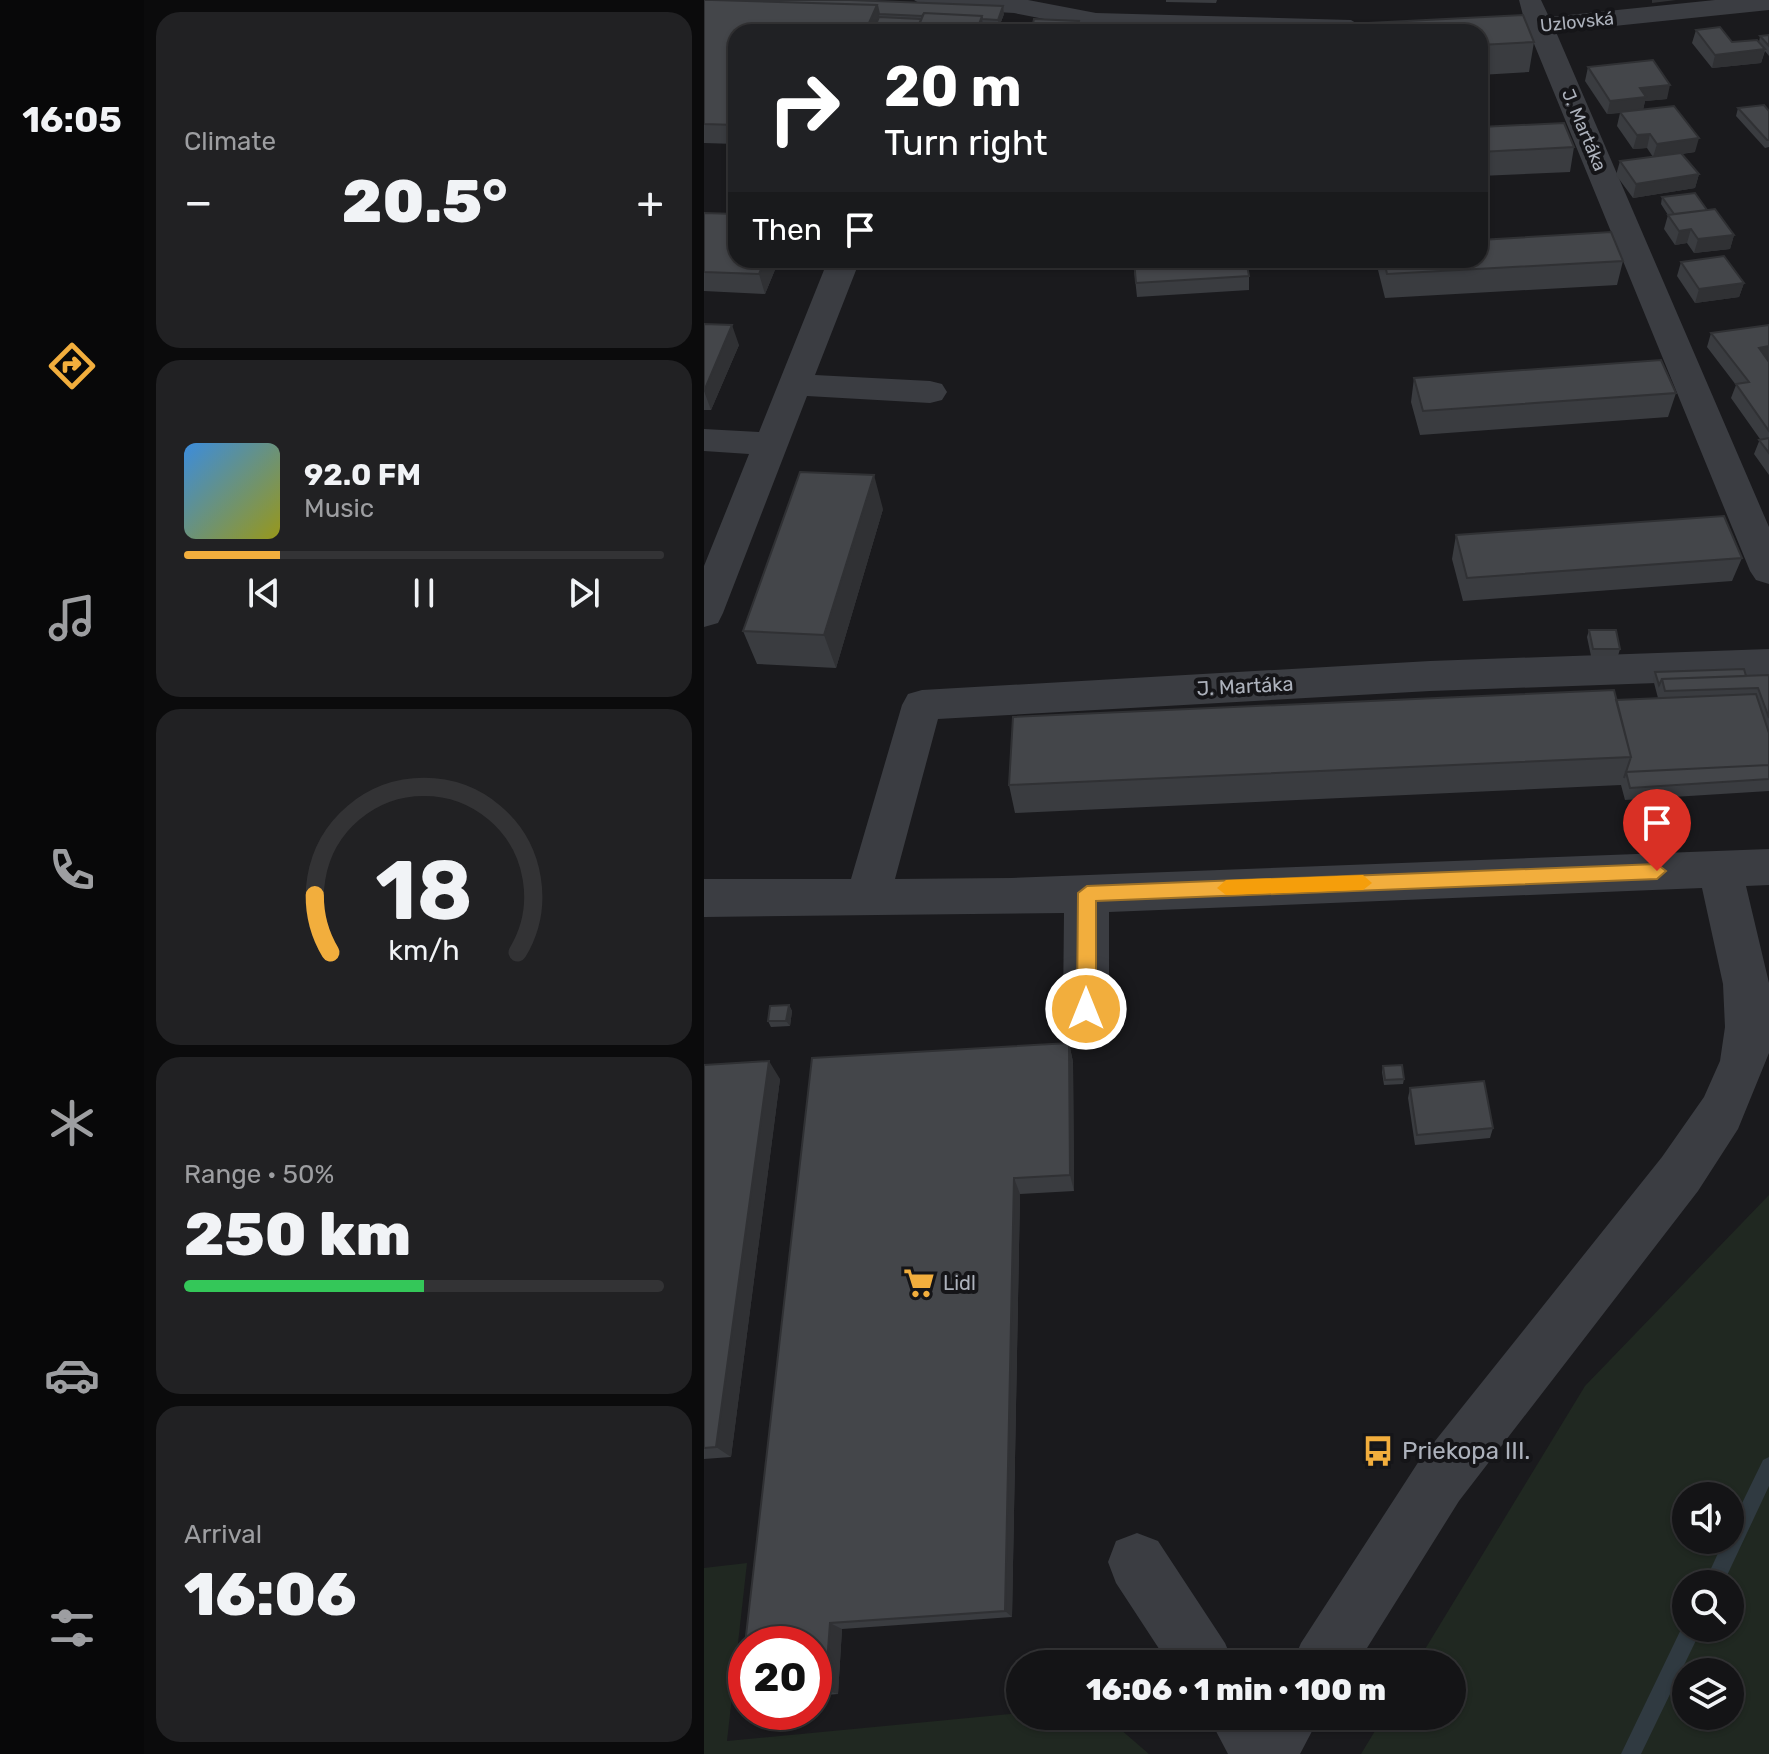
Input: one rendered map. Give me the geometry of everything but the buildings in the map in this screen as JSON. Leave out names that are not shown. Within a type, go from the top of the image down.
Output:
[{"type":"street","points":[[927,0],[1014,5],[1084,24]]},
{"type":"street","name":"Uzlovská","points":[[1466,24],[1534,13],[1769,2]]},
{"type":"street","name":"J. Martáka","points":[[1534,13],[1769,571]]},
{"type":"street","points":[[704,613],[841,268]]},
{"type":"street","points":[[795,385],[930,392]]},
{"type":"street","points":[[704,440],[772,444]]},
{"type":"street","name":"J. Martáka","points":[[867,899],[922,705],[1430,676],[1769,664]]},
{"type":"street","points":[[704,898],[867,899],[1087,893],[1769,867]]},
{"type":"street","points":[[1331,1650],[1439,1481],[1680,1174],[1721,1113],[1744,1061],[1749,1027],[1746,984],[1720,869]]},
{"type":"street","points":[[1086,1009],[1087,893]]},
{"type":"street","points":[[1137,1562],[1195,1650]]},
{"type":"street","points":[[1248,1730],[1264,1754],[1280,1730]]},
{"type":"shaded area","points":[[1769,1195],[1769,1754],[1361,1754],[1376,1730],[1466,1730],[1466,1650],[1425,1650],[1585,1386]]},
{"type":"shaded area","points":[[747,1563],[740,1626],[728,1626],[727,1741],[1006,1714],[1006,1730],[1121,1730],[1149,1754],[704,1754],[704,1568]]},
{"type":"waterway","points":[[1720,1570],[1769,1466]]},
{"type":"waterway","points":[[1631,1754],[1685,1642]]},
{"type":"slow traffic","points":[[1226,888],[1363,883]]},
{"type":"place","name":"Lidl","points":[[919,1283]]},
{"type":"place","name":"Priekopa III.","points":[[1378,1451]]},
{"type":"route","points":[[1086,1009],[1087,893],[1657,871]]}]
